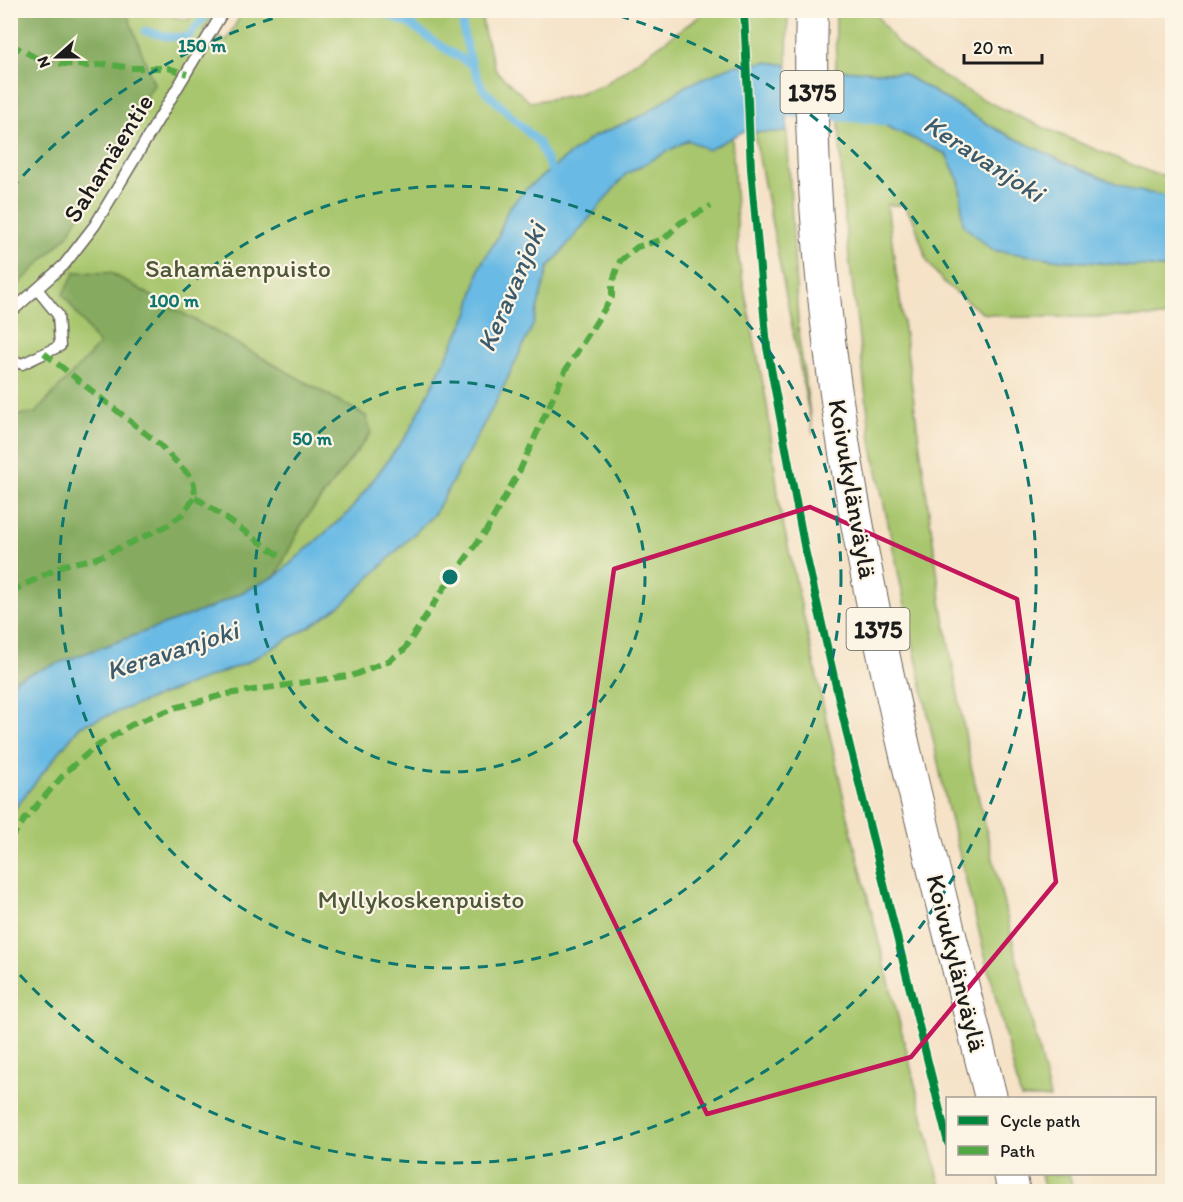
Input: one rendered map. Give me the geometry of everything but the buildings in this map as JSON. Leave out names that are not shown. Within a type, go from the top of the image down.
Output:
[{"type":"main road","name":"Koivukylänväylä","points":[[812,22],[814,151],[820,253],[832,369],[868,582],[900,733],[991,1097]]},
{"type":"main road","points":[[1010,1175],[1014,1191]]},
{"type":"lane","name":"Sahamäentie","points":[[10,313],[64,265],[95,225],[224,10]]},
{"type":"lane","points":[[10,359],[22,364],[60,346],[58,315],[36,289]]},
{"type":"highlighted area","points":[[810,507],[1017,599],[1056,882],[911,1057],[707,1114],[575,841],[614,569]]},
{"type":"green space","points":[[11,10],[126,11],[154,84],[68,235],[11,292]]},
{"type":"green space","name":"Sahamäenpuisto","points":[[145,10],[188,20],[194,11],[217,11],[204,30],[226,41],[243,11],[481,11],[484,32],[496,71],[530,102],[574,95],[605,84],[707,11],[788,11],[787,65],[768,62],[686,86],[643,115],[591,138],[526,189],[508,209],[498,237],[480,266],[469,312],[409,432],[350,511],[276,576],[11,685],[11,11]]},
{"type":"green space","points":[[836,11],[875,11],[899,44],[937,73],[1028,121],[1154,174],[1172,176],[1172,197],[1133,191],[1068,164],[996,129],[902,73],[836,70]]},
{"type":"green space","points":[[839,118],[882,124],[946,154],[960,183],[963,225],[992,250],[1061,260],[1172,267],[1172,317],[1012,317],[982,313],[943,282],[927,261],[914,221],[904,205],[887,205],[942,607],[971,766],[1050,1097],[1021,1097],[946,801],[872,447],[843,206]]},
{"type":"green space","points":[[754,132],[787,132],[799,339],[813,434]]},
{"type":"green space","name":"Myllykoskenpuisto","points":[[732,137],[739,262],[767,404],[780,510],[852,835],[942,1191],[11,1192],[11,813],[80,726],[246,663],[309,627],[345,602],[435,513],[498,398],[533,325],[548,268],[626,174],[688,140],[708,149]]},
{"type":"green space","points":[[75,272],[111,273],[366,416],[371,433],[303,522],[276,576],[210,608],[18,678],[11,685],[10,416],[35,413],[99,345],[63,294]]},
{"type":"green space","points":[[1041,1175],[1069,1175],[1074,1191],[1045,1191]]},
{"type":"green space","points":[[504,1181],[556,1187],[558,1191],[476,1191]]},
{"type":"water","points":[[768,62],[787,65],[787,132],[742,132],[708,150],[688,140],[626,174],[548,268],[533,325],[498,398],[435,513],[345,602],[309,627],[246,663],[80,726],[11,813],[11,685],[18,678],[210,608],[276,576],[350,511],[409,432],[469,312],[480,266],[498,237],[508,209],[526,189],[591,138],[643,115],[686,86],[732,66]]},
{"type":"water","points":[[836,70],[902,73],[996,129],[1068,164],[1133,190],[1172,197],[1172,267],[1061,260],[992,250],[963,225],[960,183],[946,154],[882,124],[839,118]]},
{"type":"waterway","points":[[145,31],[169,37],[188,37],[210,10]]},
{"type":"waterway","points":[[235,12],[242,10]]},
{"type":"waterway","points":[[376,10],[411,25],[472,65]]},
{"type":"waterway","points":[[461,10],[464,35],[472,65],[483,89],[538,142],[554,176]]},
{"type":"waterway","name":"Keravanjoki","points":[[724,104],[755,91],[902,105]]},
{"type":"marked path","points":[[10,44],[44,62],[88,66],[106,64],[129,68],[168,68],[187,74]]},
{"type":"marked path","points":[[10,840],[66,772],[94,748],[131,725],[174,708],[227,694],[354,675],[390,660],[404,650],[440,594],[487,529],[520,470],[565,371],[612,297],[612,283],[620,261],[637,247],[664,239],[680,223],[711,206]]},
{"type":"marked path","points":[[10,592],[64,565],[97,558],[167,526],[183,514],[195,497],[194,484],[189,475],[159,444],[44,353]]},
{"type":"marked path","points":[[195,497],[279,555]]},
{"type":"cycle path","points":[[744,10],[751,169],[767,347],[805,550],[849,743],[946,1135]]}]
